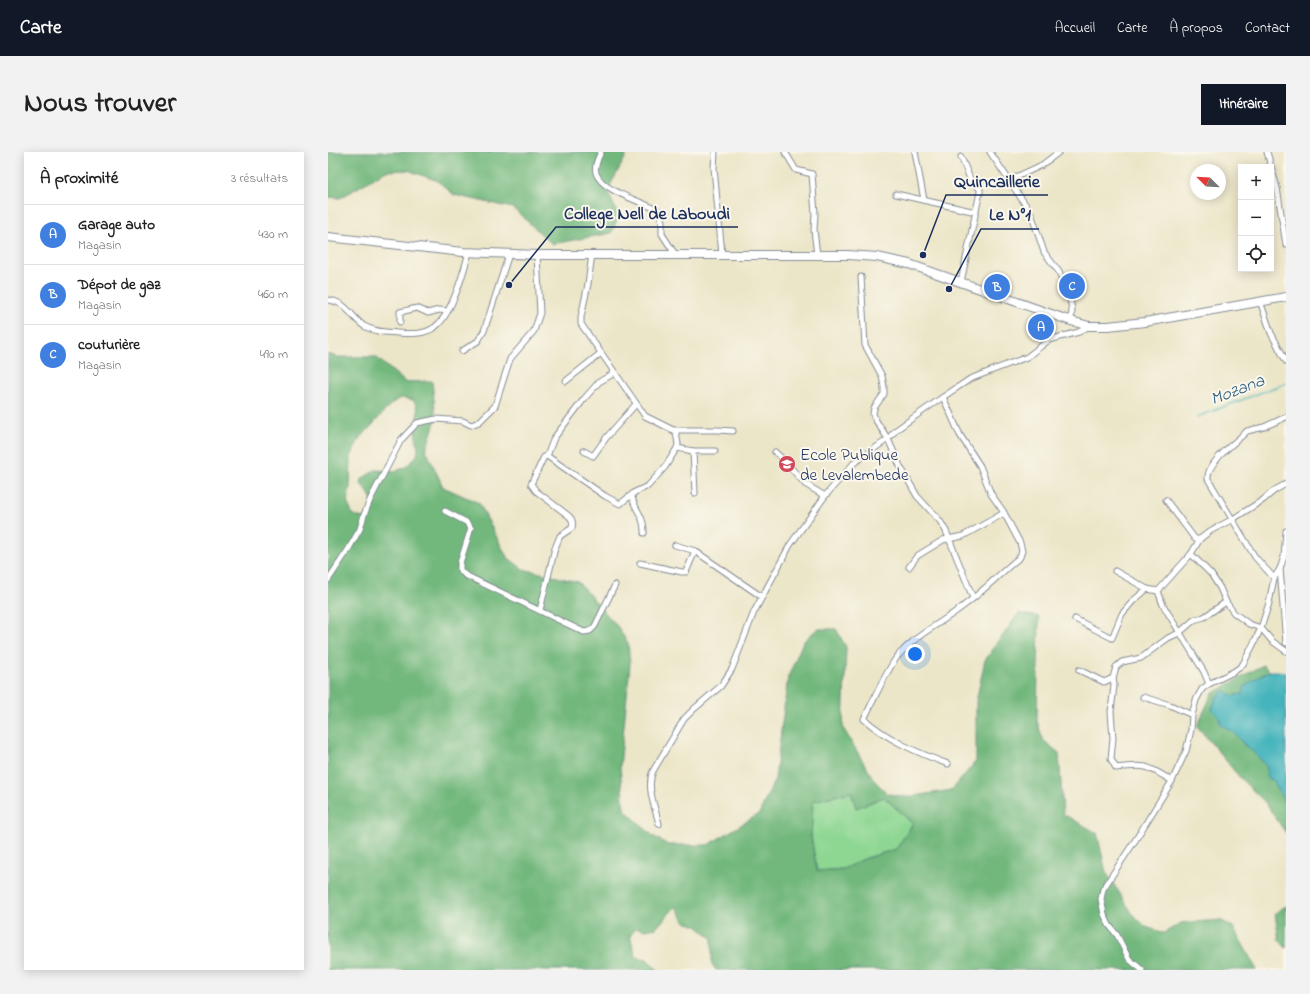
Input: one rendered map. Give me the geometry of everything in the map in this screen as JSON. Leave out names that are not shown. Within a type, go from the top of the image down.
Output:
[{"type":"main road","points":[[328,237],[469,252],[509,254],[817,255],[877,257],[909,264],[1089,326],[1108,326],[1145,322],[1286,297]]},
{"type":"street","points":[[601,152],[596,163],[596,173],[604,184],[627,197],[649,205],[659,211],[662,222],[662,234],[675,254]]},
{"type":"street","points":[[715,152],[714,168],[722,255]]},
{"type":"street","points":[[785,152],[796,170],[812,174],[815,214],[814,230],[817,255]]},
{"type":"street","points":[[915,152],[924,200]]},
{"type":"street","points":[[990,152],[1032,213],[1044,252],[1062,278],[1070,299],[1072,310],[1071,321]]},
{"type":"street","points":[[1010,180],[1042,165],[1059,152]]},
{"type":"street","points":[[1267,152],[1277,188],[1286,245]]},
{"type":"street","points":[[961,282],[980,189],[971,181],[962,157]]},
{"type":"street","points":[[896,194],[976,212]]},
{"type":"street","points":[[328,300],[340,303],[364,325],[377,331],[405,334],[423,333],[436,326],[447,311],[462,277],[469,252]]},
{"type":"street","points":[[462,351],[478,341],[484,331],[509,254]]},
{"type":"street","points":[[592,254],[588,284],[580,321],[645,416],[673,430],[733,431]]},
{"type":"street","points":[[328,580],[360,529],[370,500],[401,440],[417,423],[436,419],[463,421],[471,425],[479,422],[495,406],[510,359],[534,330],[538,321],[540,313],[537,255]]},
{"type":"street","points":[[861,277],[865,345],[882,376],[884,387],[884,394],[874,408],[873,414],[888,439],[900,466],[917,496],[940,521],[950,538],[973,598]]},
{"type":"street","points":[[1260,301],[1271,332],[1286,361]]},
{"type":"street","points":[[400,322],[400,312],[410,309],[417,308],[428,313],[439,310],[447,311]]},
{"type":"street","points":[[659,824],[650,786],[650,778],[653,771],[684,719],[721,686],[732,669],[754,612],[796,535],[824,496],[854,463],[888,439],[896,430],[970,379],[1027,357],[1049,340],[1079,332],[1089,326]]},
{"type":"street","points":[[566,380],[601,353]]},
{"type":"street","points":[[540,610],[555,548],[560,536],[572,528],[573,525],[572,519],[569,516],[536,491],[531,484],[544,457],[547,456],[554,438],[584,398],[599,382],[613,371]]},
{"type":"street","points":[[943,397],[960,435],[980,466],[991,494],[1004,513],[1020,543],[1022,554],[962,607],[918,636],[901,654],[890,670],[864,719],[873,727],[904,746],[948,764]]},
{"type":"street","points":[[584,451],[593,456],[606,438],[636,404]]},
{"type":"street","points":[[1274,578],[1256,557],[1208,479],[1209,470],[1213,464],[1247,432],[1264,427],[1286,417]]},
{"type":"street","points":[[547,456],[617,504],[622,503],[632,495],[648,486],[665,467],[678,444],[677,437],[673,430]]},
{"type":"street","points":[[677,448],[693,451],[715,451]]},
{"type":"street","points":[[693,451],[695,493]]},
{"type":"street","points":[[775,452],[805,484],[824,496]]},
{"type":"street","points":[[1158,591],[1191,554],[1200,538],[1210,531],[1233,520],[1275,490],[1286,484]]},
{"type":"street","points":[[632,495],[632,501],[641,515],[644,532]]},
{"type":"street","points":[[1166,500],[1192,536],[1195,539],[1200,538]]},
{"type":"street","points":[[445,511],[466,522],[471,528],[460,563],[460,570],[465,575],[584,632],[590,631],[594,626],[615,585]]},
{"type":"street","points":[[909,567],[917,556],[943,540],[962,536],[1004,513]]},
{"type":"street","points":[[1142,970],[1129,959],[1117,935],[1109,925],[1104,914],[1101,899],[1103,889],[1172,781],[1186,751],[1191,730],[1192,715],[1196,700],[1202,689],[1239,668],[1243,664],[1253,645],[1261,628],[1269,603],[1274,578],[1280,569],[1284,557],[1286,531]]},
{"type":"street","points":[[675,545],[695,551],[762,597]]},
{"type":"street","points":[[640,563],[686,572],[695,551]]},
{"type":"street","points":[[1191,554],[1211,574],[1220,588],[1226,602],[1234,613],[1249,624],[1261,628],[1272,641],[1286,651]]},
{"type":"street","points":[[1280,569],[1286,643]]},
{"type":"street","points":[[1114,571],[1147,590],[1158,591]]},
{"type":"street","points":[[1075,619],[1112,638],[1122,614],[1133,601],[1147,590]]},
{"type":"street","points":[[1158,591],[1163,605],[1204,672],[1209,684]]},
{"type":"street","points":[[1172,781],[1153,770],[1140,765],[1116,768],[1111,759],[1113,738],[1111,712],[1114,685],[1113,678],[1116,667],[1122,662],[1141,658],[1168,638],[1179,633],[1194,620],[1204,617],[1226,602]]},
{"type":"street","points":[[1079,670],[1104,682],[1113,678]]},
{"type":"street","points":[[1143,697],[1170,705],[1192,715]]},
{"type":"green space","points":[[328,152],[626,152],[626,156],[607,191],[619,216],[611,233],[552,244],[513,208],[454,195],[438,181],[408,170],[386,171],[340,198],[328,197]]},
{"type":"green space","points":[[328,354],[337,357],[376,357],[405,382],[432,381],[436,419],[426,450],[443,487],[479,503],[507,557],[523,569],[578,582],[617,626],[628,643],[630,664],[620,767],[624,809],[653,836],[668,845],[708,845],[759,814],[775,779],[788,677],[803,642],[817,629],[836,629],[846,647],[843,728],[874,780],[888,794],[907,797],[952,790],[976,761],[976,702],[985,660],[1019,613],[1039,617],[1037,721],[1043,740],[1059,753],[1063,814],[1097,833],[1106,872],[1132,913],[1146,927],[1164,933],[1181,923],[1220,920],[1233,927],[1257,970],[716,970],[712,964],[712,938],[697,926],[685,922],[676,906],[656,928],[646,930],[636,928],[630,936],[636,957],[647,959],[658,970],[328,970]],"holes":[[[403,398],[413,400],[418,411],[415,431],[418,450],[417,455],[406,467],[396,471],[375,470],[362,479],[361,484],[366,489],[372,501],[373,509],[363,518],[353,515],[347,502],[350,487],[351,457],[358,441],[390,405],[398,399]],[[851,792],[856,808],[884,797],[913,824],[896,849],[864,859],[843,869],[817,871],[811,837],[813,801]]]},
{"type":"green space","points":[[1263,665],[1270,671],[1244,687],[1243,695],[1240,694],[1233,696],[1226,691],[1217,696],[1212,709],[1219,718],[1221,725],[1234,733],[1244,745],[1253,751],[1263,762],[1267,768],[1267,778],[1275,781],[1284,802],[1286,802],[1286,833],[1264,801],[1242,780],[1197,726],[1212,694]]},
{"type":"green space","points":[[851,792],[856,808],[884,797],[913,824],[896,849],[864,859],[843,869],[817,871],[811,837],[813,801]]},
{"type":"green space","points":[[1286,906],[1286,948],[1279,940],[1275,913]]},
{"type":"water","points":[[1270,671],[1286,672],[1286,802],[1284,802],[1281,794],[1275,787],[1275,781],[1267,778],[1267,768],[1263,762],[1253,751],[1244,745],[1234,733],[1221,725],[1219,718],[1212,709],[1217,696],[1220,695],[1221,692],[1225,691],[1233,696],[1240,694],[1243,695],[1244,687]]},
{"type":"waterway","name":"Mozana","points":[[1197,417],[1286,383]]},
{"type":"place","name":"Quincaillerie","points":[[923,255]]},
{"type":"place","name":"College Nell de Laboudi","points":[[509,285]]},
{"type":"place","name":"couturière","points":[[1072,286]]},
{"type":"place","name":"Dépot de gaz","points":[[997,287]]},
{"type":"place","name":"Le N°1","points":[[949,289]]},
{"type":"place","name":"Garage auto","points":[[1041,327]]},
{"type":"place","name":"Ecole Publique de Levalembede","points":[[787,464]]}]
